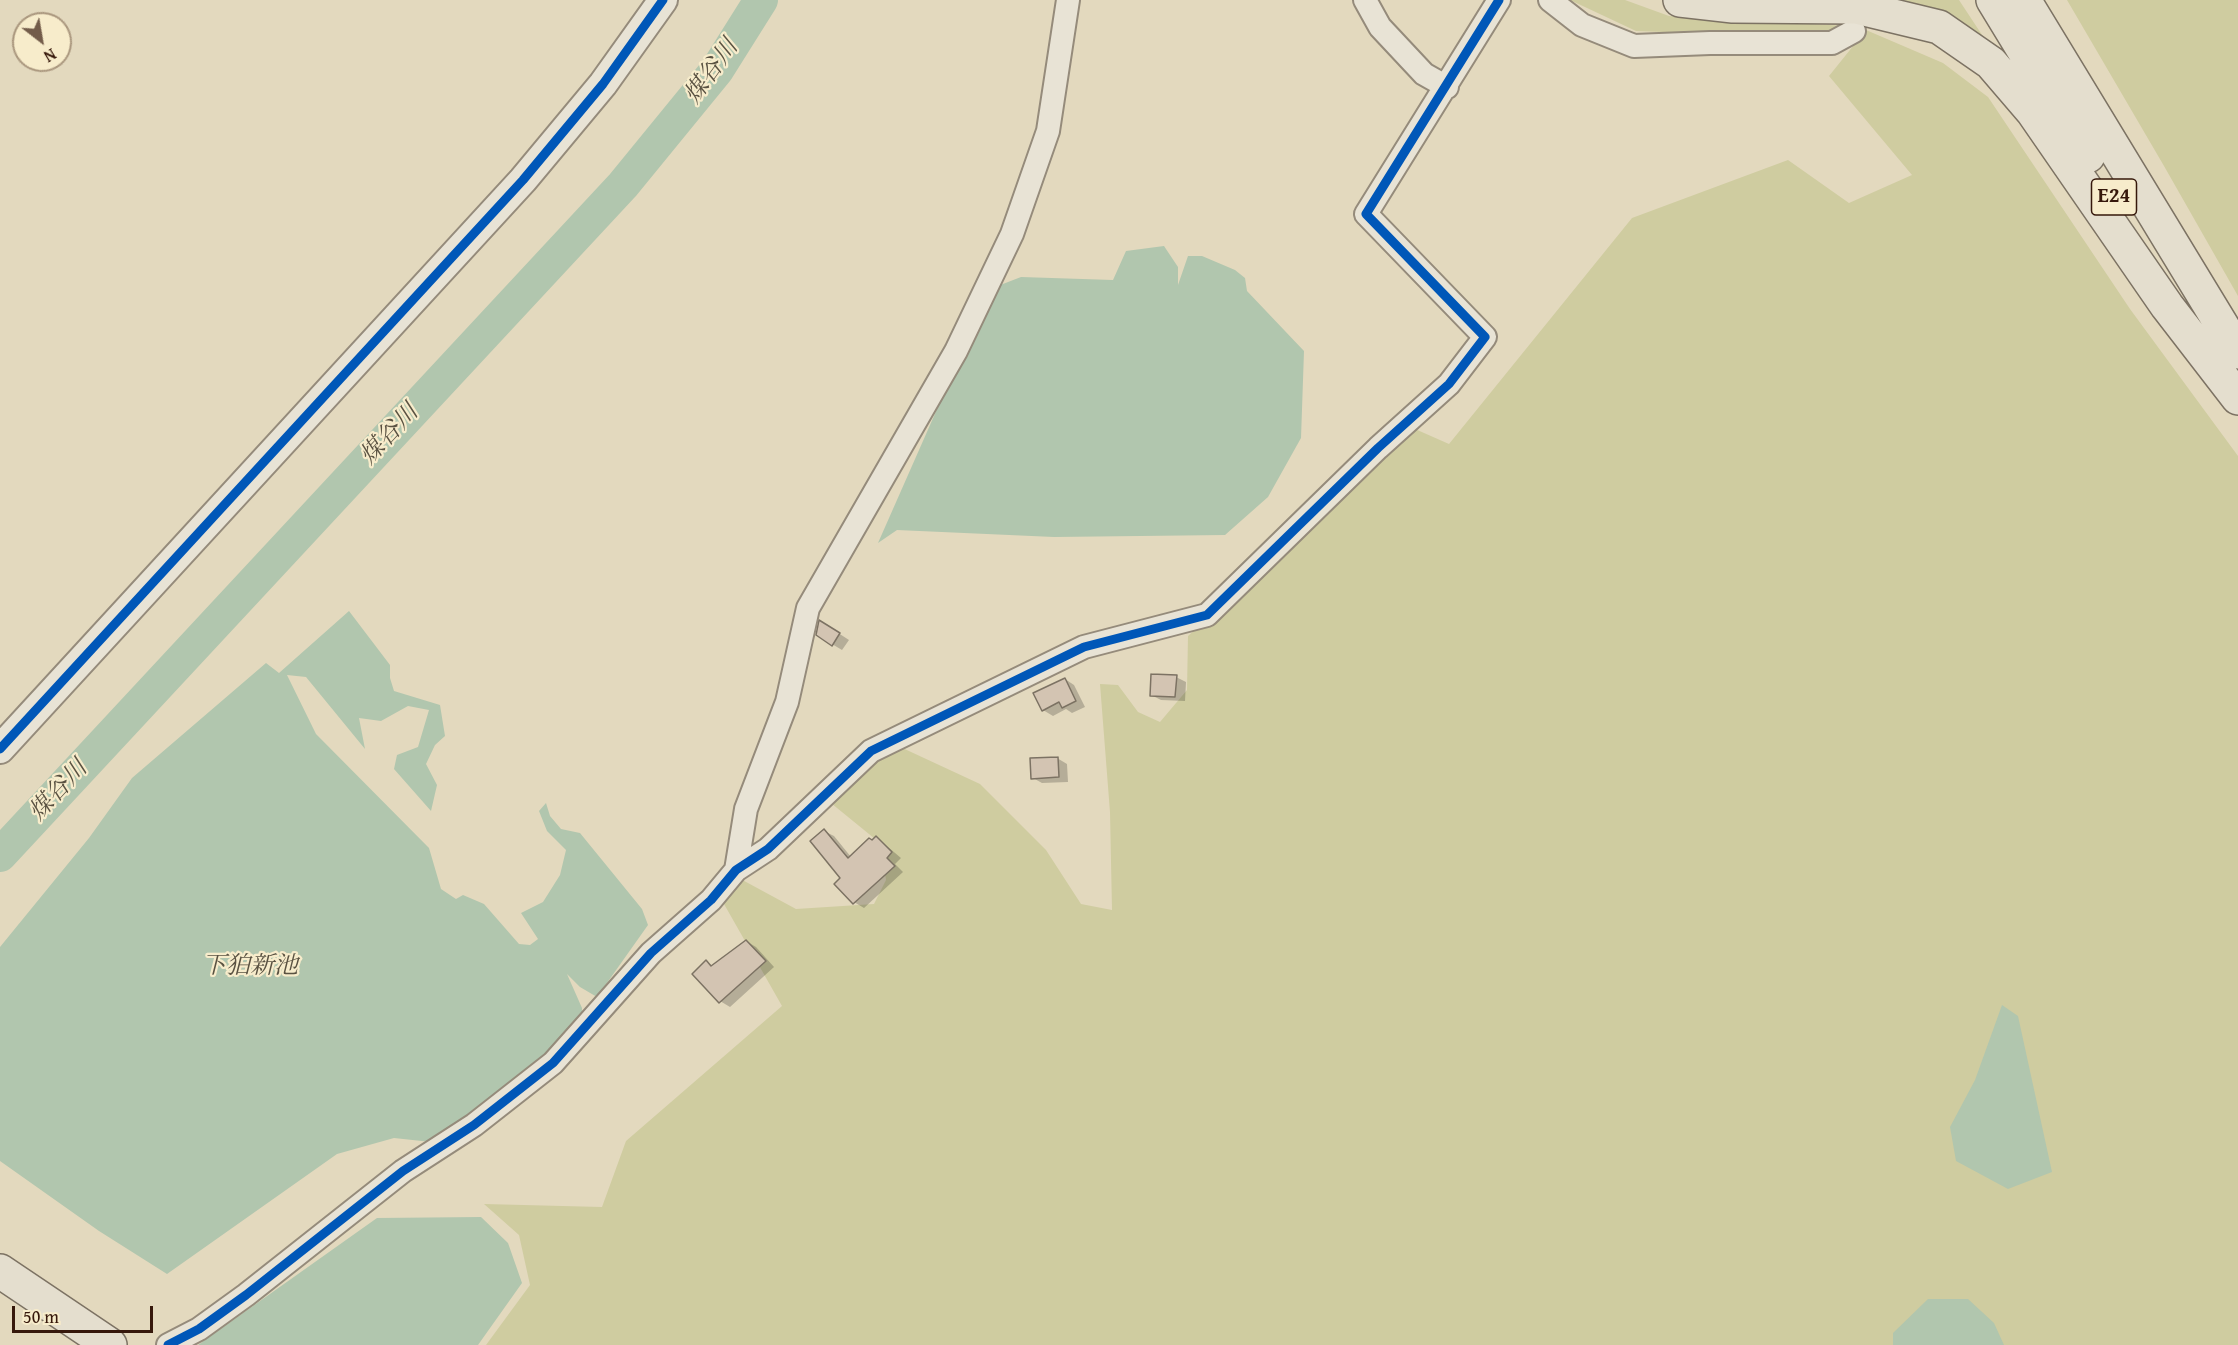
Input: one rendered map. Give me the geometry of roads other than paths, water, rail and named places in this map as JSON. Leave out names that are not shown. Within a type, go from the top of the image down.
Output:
[{"type":"main road","points":[[1680,0],[1733,6],[1856,7],[1940,27],[1992,63],[2033,112],[2167,306],[2238,398]]},
{"type":"main road","name":"E24","points":[[1993,0],[2238,393]]},
{"type":"main road","name":"E24","points":[[2024,0],[2238,349]]},
{"type":"main road","points":[[2041,0],[2208,283],[2238,349]]},
{"type":"main road","points":[[0,1270],[110,1345]]},
{"type":"street","points":[[0,749],[523,180],[603,84],[663,0]]},
{"type":"street","points":[[736,870],[746,809],[787,702],[808,608],[956,351],[1012,234],[1048,131],[1068,0]]},
{"type":"street","points":[[1365,0],[1380,27],[1402,51],[1424,74],[1447,87]]},
{"type":"street","points":[[168,1345],[199,1329],[246,1295],[403,1171],[474,1125],[553,1063],[651,953],[711,900],[736,870],[768,849],[871,751],[1084,647],[1207,615],[1378,448],[1449,384],[1485,338],[1366,214],[1499,0]]},
{"type":"street","points":[[1550,0],[1582,25],[1634,46],[1710,43],[1832,44],[1854,31]]},
{"type":"water","points":[[1164,246],[1178,267],[1178,285],[1188,256],[1202,256],[1235,270],[1245,278],[1247,291],[1304,351],[1301,438],[1268,497],[1225,535],[1054,537],[897,530],[878,543],[990,289],[1021,277],[1113,280],[1126,251]]},
{"type":"water","name":"下狛新池","points":[[349,611],[390,665],[390,678],[394,691],[440,705],[445,736],[435,745],[426,764],[437,785],[431,811],[394,769],[397,755],[418,747],[429,710],[408,706],[381,721],[359,718],[365,749],[306,677],[287,675],[316,734],[429,848],[441,889],[456,899],[463,895],[484,904],[519,944],[530,945],[538,939],[521,913],[543,902],[560,875],[566,850],[547,831],[539,811],[546,803],[550,816],[561,829],[580,833],[642,909],[648,925],[597,997],[580,987],[567,974],[582,1008],[582,1025],[546,1064],[431,1142],[394,1138],[337,1154],[167,1274],[99,1231],[0,1161],[0,947],[89,838],[132,778],[266,663],[279,673]]},
{"type":"water","points":[[2002,1005],[2018,1016],[2052,1172],[2008,1189],[1956,1161],[1950,1127],[1975,1080]]},
{"type":"water","points":[[481,1217],[508,1243],[522,1283],[478,1345],[198,1345],[377,1218]]},
{"type":"water","points":[[1928,1299],[1968,1299],[1994,1323],[2004,1345],[1893,1345],[1893,1333]]},
{"type":"waterway","name":"煤谷川","points":[[0,855],[623,185],[717,70],[761,0]]}]
